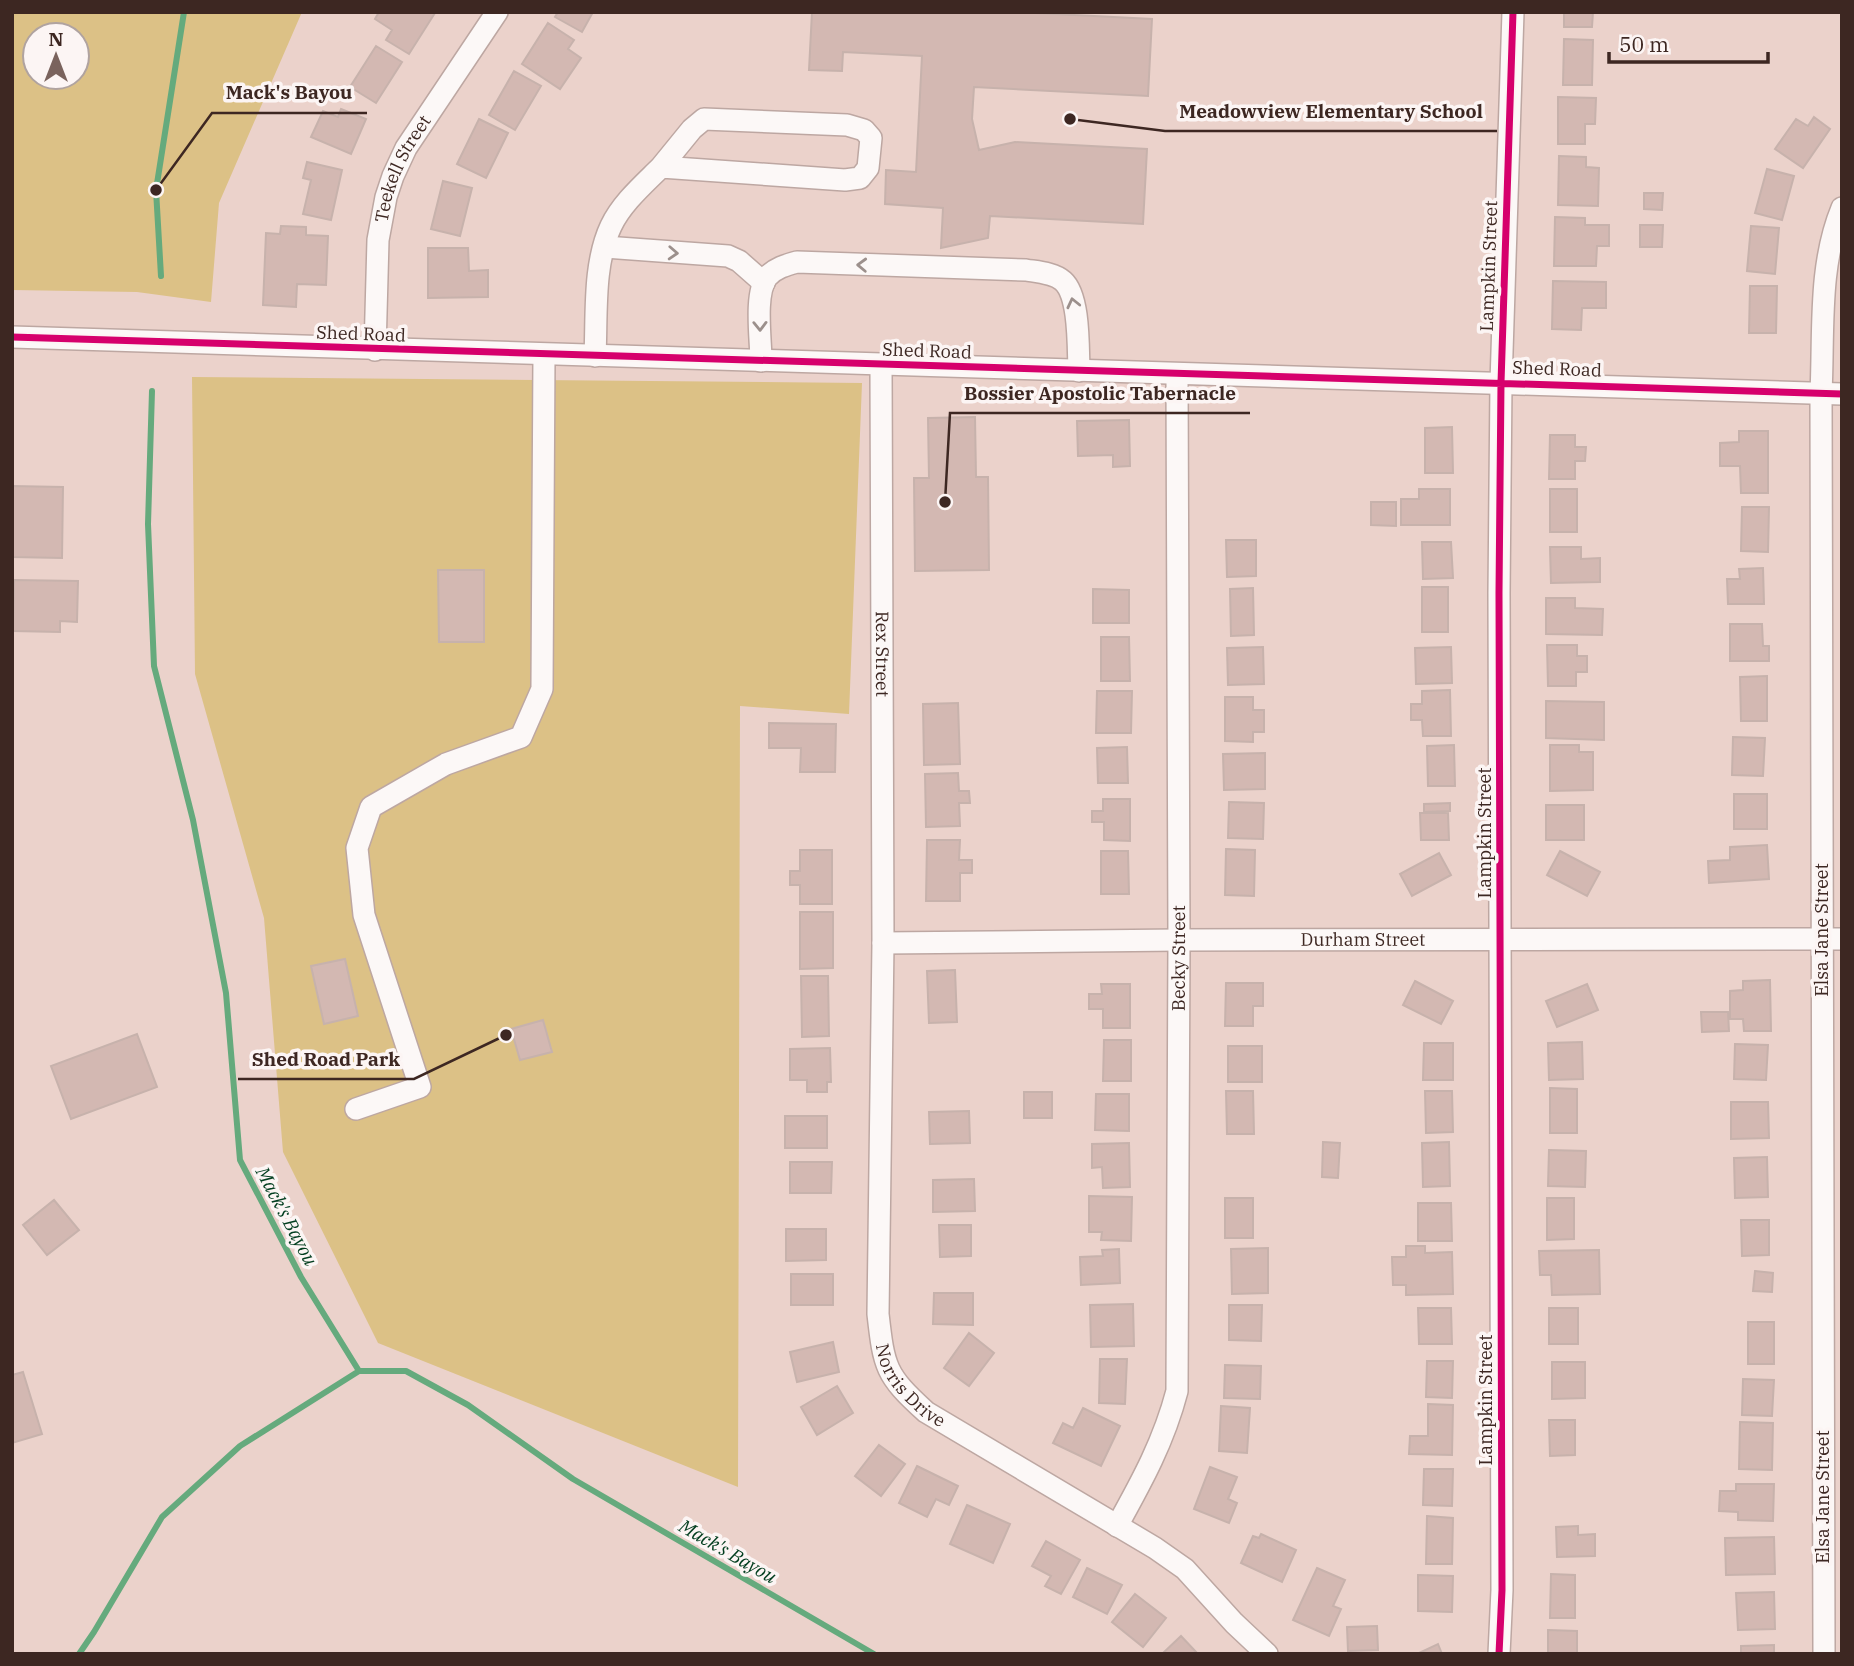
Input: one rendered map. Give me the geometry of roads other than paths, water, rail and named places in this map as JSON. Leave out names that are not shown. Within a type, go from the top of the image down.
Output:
[{"type":"street","name":"Teekell Street","points":[[375,350],[378,240],[393,176],[406,148],[497,12]]},
{"type":"street","name":"Lampkin Street","points":[[1499,1654],[1502,1590],[1502,940],[1499,593],[1501,383],[1513,12]]},
{"type":"street","points":[[595,356],[598,278],[611,225],[630,198],[661,167],[692,128],[704,119],[847,125],[864,130],[871,138],[868,168],[860,178],[845,180],[661,167]]},
{"type":"street","name":"Elsa Jane Street","points":[[1824,1654],[1832,939],[1832,394],[1825,280],[1830,243],[1842,208]]},
{"type":"street","points":[[605,247],[728,256],[739,261],[764,283]]},
{"type":"street","points":[[761,361],[760,289],[768,276],[779,268],[797,262],[1026,270],[1050,275],[1062,280],[1070,291],[1076,313],[1079,371]]},
{"type":"street","name":"Shed Road","points":[[12,337],[1832,394]]},
{"type":"street","points":[[356,1109],[420,1087],[364,915],[357,848],[371,807],[446,764],[521,737],[542,689],[544,355]]},
{"type":"street","name":"Rex Street","points":[[881,365],[883,943]]},
{"type":"street","name":"Becky Street","points":[[1117,1526],[1154,1459],[1177,1391],[1177,375]]},
{"type":"street","name":"Durham Street","points":[[883,943],[1832,939]]},
{"type":"street","name":"Norris Drive","points":[[883,943],[878,1314],[883,1359],[902,1391],[926,1412],[1185,1569],[1268,1654]]},
{"type":"waterway","name":"Mack's Bayou","points":[[161,276],[156,190],[184,12]]},
{"type":"waterway","name":"Mack's Bayou","points":[[152,391],[148,524],[154,666],[193,820],[226,993],[240,1160],[301,1277],[359,1371],[406,1371],[468,1405],[573,1479],[874,1654]]},
{"type":"waterway","points":[[79,1654],[162,1517],[240,1446],[359,1371]]},
{"type":"place","name":"Meadowview Elementary School","points":[[1070,119]]},
{"type":"place","name":"Mack's Bayou","points":[[156,190]]},
{"type":"place","name":"Bossier Apostolic Tabernacle","points":[[945,502]]},
{"type":"place","name":"Shed Road Park","points":[[506,1035]]}]
